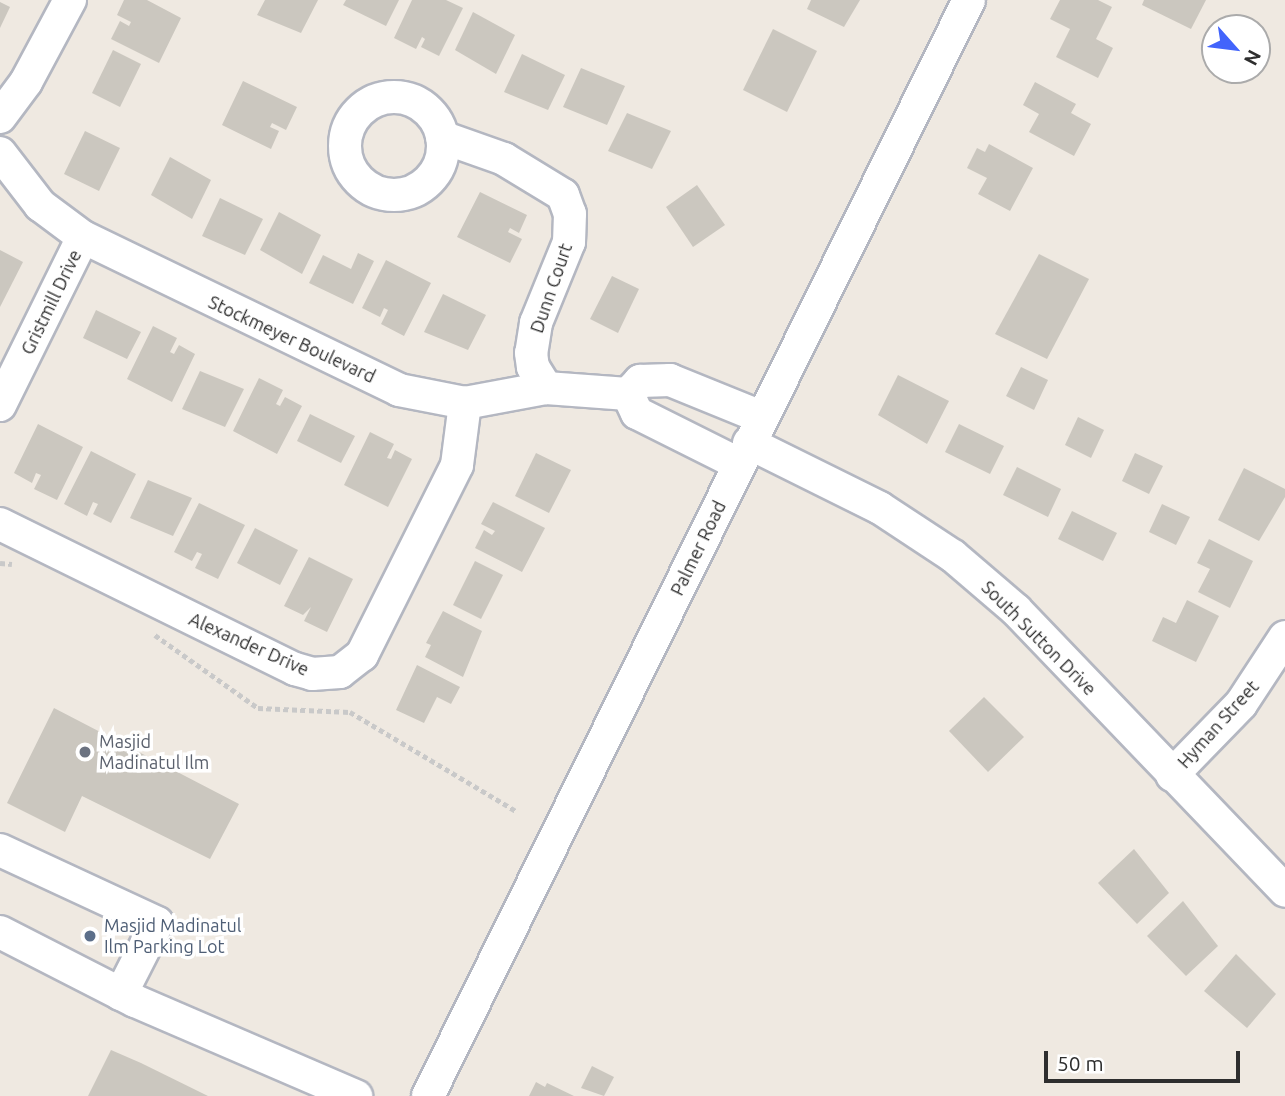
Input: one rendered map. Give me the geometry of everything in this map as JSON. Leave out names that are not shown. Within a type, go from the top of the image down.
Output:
[{"type":"street","points":[[0,117],[26,82],[70,0]]},
{"type":"street","name":"Palmer Road","points":[[428,1096],[969,0]]},
{"type":"street","name":"Dunn Court","points":[[442,137],[504,159],[563,195],[570,214],[569,242],[536,323],[531,353],[533,368],[546,388]]},
{"type":"street","name":"Stockmeyer Boulevard","points":[[0,153],[40,205],[83,236],[399,390],[465,403],[546,388],[628,394],[640,381],[670,380],[750,441]]},
{"type":"street","name":"Gristmill Drive","points":[[0,405],[83,236]]},
{"type":"street","points":[[628,394],[638,413],[750,441]]},
{"type":"street","name":"Alexander Drive","points":[[0,524],[295,669],[340,672],[362,655],[457,465],[465,403]]},
{"type":"street","name":"South Sutton Drive","points":[[750,441],[880,509],[953,556],[1016,610],[1285,891]]},
{"type":"street","name":"Hyman Street","points":[[1172,775],[1241,704],[1285,637]]},
{"type":"street","points":[[0,850],[157,923],[121,994]]},
{"type":"street","points":[[0,932],[121,994],[356,1096]]},
{"type":"building","points":[[124,0],[147,0],[181,18],[159,63],[111,39],[120,21],[129,26],[131,22],[117,15]]},
{"type":"building","points":[[265,0],[318,0],[301,33],[257,15]]},
{"type":"building","points":[[346,0],[399,0],[386,26],[343,5]]},
{"type":"building","points":[[412,0],[446,0],[463,8],[439,56],[421,47],[425,39],[422,37],[416,49],[394,38]]},
{"type":"building","points":[[811,0],[860,0],[844,27],[807,9]]},
{"type":"building","points":[[1060,0],[1098,0],[1112,7],[1096,39],[1113,48],[1098,78],[1056,57],[1070,29],[1050,19]]},
{"type":"building","points":[[1144,0],[1206,0],[1191,29],[1142,5]]},
{"type":"building","points":[[0,2],[10,7],[0,28]]},
{"type":"building","points":[[473,12],[515,35],[496,74],[455,50]]},
{"type":"building","points":[[773,29],[817,51],[787,112],[743,90]]},
{"type":"building","points":[[113,50],[141,64],[120,107],[92,93]]},
{"type":"building","points":[[522,54],[565,75],[548,110],[504,92]]},
{"type":"building","points":[[581,68],[625,86],[607,125],[563,107]]},
{"type":"building","points":[[243,81],[297,107],[286,130],[272,123],[270,127],[279,131],[271,149],[222,125]]},
{"type":"building","points":[[1035,82],[1076,104],[1071,113],[1091,124],[1074,156],[1029,132],[1039,114],[1023,105]]},
{"type":"building","points":[[627,113],[671,131],[652,169],[608,151]]},
{"type":"building","points":[[85,131],[120,148],[99,191],[64,174]]},
{"type":"building","points":[[989,144],[1033,168],[1010,211],[978,194],[987,178],[967,168],[977,148],[985,152]]},
{"type":"building","points":[[170,157],[211,180],[192,219],[151,195]]},
{"type":"building","points":[[697,185],[725,225],[693,247],[666,207]]},
{"type":"building","points":[[480,192],[527,215],[519,233],[510,228],[508,232],[522,239],[510,263],[457,237]]},
{"type":"building","points":[[220,198],[263,219],[245,255],[202,236]]},
{"type":"building","points":[[279,212],[321,235],[302,274],[260,250]]},
{"type":"building","points":[[0,250],[23,262],[0,307]]},
{"type":"building","points":[[358,253],[374,261],[353,304],[309,283],[323,255],[351,269]]},
{"type":"building","points":[[1039,254],[1089,279],[1047,359],[995,334]]},
{"type":"building","points":[[386,260],[431,283],[404,336],[381,324],[388,310],[384,308],[380,317],[362,308]]},
{"type":"building","points":[[612,276],[639,289],[618,333],[590,319]]},
{"type":"building","points":[[443,294],[486,315],[468,350],[424,332]]},
{"type":"building","points":[[96,310],[141,332],[127,359],[83,338]]},
{"type":"building","points":[[153,326],[177,338],[170,352],[174,354],[179,345],[195,354],[172,402],[127,379]]},
{"type":"building","points":[[1021,367],[1048,380],[1034,410],[1006,396]]},
{"type":"building","points":[[200,371],[244,389],[225,427],[182,409]]},
{"type":"building","points":[[898,375],[949,401],[927,444],[878,415]]},
{"type":"building","points":[[259,378],[283,390],[276,404],[280,406],[285,397],[302,406],[277,454],[233,431]]},
{"type":"building","points":[[310,414],[355,436],[341,463],[297,441]]},
{"type":"building","points":[[1078,417],[1104,430],[1091,458],[1065,445]]},
{"type":"building","points":[[38,424],[83,447],[57,500],[34,489],[41,475],[36,473],[32,483],[14,473]]},
{"type":"building","points":[[959,424],[1004,446],[990,474],[945,452]]},
{"type":"building","points":[[370,432],[394,444],[387,458],[391,459],[395,450],[412,459],[388,507],[344,485]]},
{"type":"building","points":[[91,451],[136,474],[111,523],[93,514],[98,504],[93,502],[87,516],[64,504]]},
{"type":"building","points":[[536,453],[571,470],[549,513],[515,496]]},
{"type":"building","points":[[1135,453],[1163,466],[1149,494],[1122,481]]},
{"type":"building","points":[[1017,467],[1061,489],[1048,517],[1003,495]]},
{"type":"building","points":[[1244,468],[1285,489],[1285,497],[1259,541],[1218,520]]},
{"type":"building","points":[[148,480],[192,498],[173,536],[130,518]]},
{"type":"building","points":[[493,502],[545,528],[522,572],[475,548],[484,530],[492,535],[495,531],[481,524]]},
{"type":"building","points":[[199,503],[245,525],[218,579],[195,568],[202,554],[197,552],[192,561],[174,552]]},
{"type":"building","points":[[1162,504],[1190,517],[1176,545],[1149,532]]},
{"type":"building","points":[[1072,511],[1117,533],[1103,561],[1058,539]]},
{"type":"building","points":[[255,528],[298,550],[280,585],[237,563]]},
{"type":"building","points":[[1209,539],[1253,561],[1230,608],[1198,592],[1210,569],[1197,563]]},
{"type":"building","points":[[309,557],[353,579],[327,632],[304,621],[311,607],[303,615],[284,606]]},
{"type":"building","points":[[475,561],[503,575],[481,619],[453,605]]},
{"type":"building","points":[[1187,600],[1219,616],[1196,662],[1152,641],[1163,617],[1176,623]]},
{"type":"building","points":[[443,611],[482,631],[463,677],[425,657],[431,645],[426,643]]},
{"type":"building","points":[[417,665],[460,687],[451,704],[437,697],[424,723],[396,710]]},
{"type":"building","points":[[984,697],[1024,737],[988,772],[949,731]]},
{"type":"building","name":"Masjid Madinatul Ilm","points":[[54,708],[239,804],[210,859],[82,796],[65,832],[7,803]]},
{"type":"building","points":[[1134,849],[1169,893],[1137,924],[1098,883]]},
{"type":"building","points":[[1183,901],[1218,946],[1186,976],[1147,936]]},
{"type":"building","points":[[1236,954],[1276,994],[1247,1028],[1204,991]]},
{"type":"building","points":[[111,1050],[141,1063],[208,1096],[88,1096]]},
{"type":"building","points":[[592,1066],[614,1077],[604,1096],[581,1088]]},
{"type":"building","points":[[536,1082],[545,1087],[547,1083],[574,1096],[529,1096]]},
{"type":"place","name":"Masjid Madinatul Ilm","points":[[85,752]]},
{"type":"place","name":"Masjid Madinatul Ilm Parking Lot","points":[[90,936]]}]
